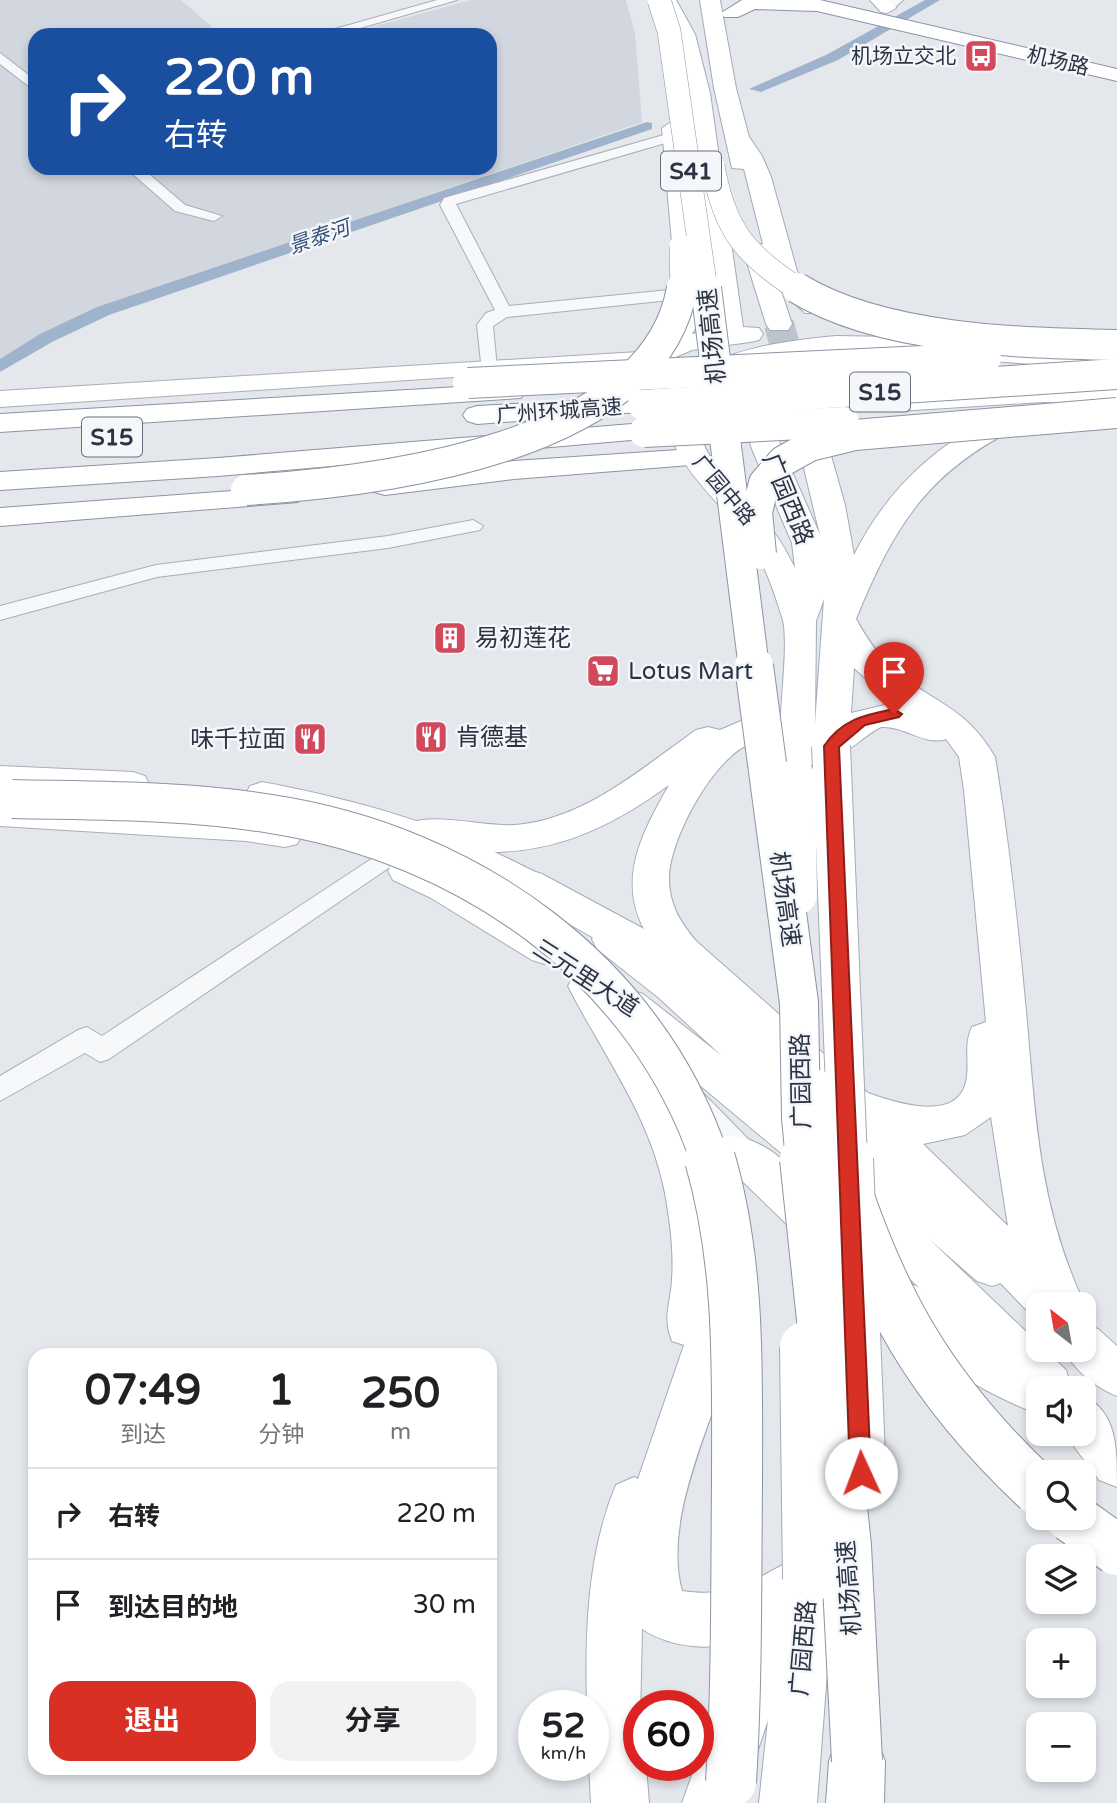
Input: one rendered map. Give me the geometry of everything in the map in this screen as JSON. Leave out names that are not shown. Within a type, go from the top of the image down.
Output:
[{"type":"main road","points":[[649,0],[685,137],[713,213],[730,326]]},
{"type":"main road","name":"机场高速","points":[[659,0],[669,31],[685,137],[799,1003],[801,1118],[850,1599],[855,1674],[855,1803]]},
{"type":"main road","points":[[0,505],[289,488],[392,476],[465,458],[545,430],[578,414],[606,395],[643,363],[660,343],[678,307],[682,270],[679,182],[685,137],[699,93],[689,45],[681,23],[666,0]]},
{"type":"main road","points":[[672,0],[684,17],[695,46],[723,211],[735,236],[766,267],[802,290],[832,304],[907,328],[1001,342],[1117,345]]},
{"type":"main road","points":[[689,0],[695,29],[689,45]]},
{"type":"main road","points":[[710,0],[723,76],[736,128],[750,230],[779,324]]},
{"type":"main road","name":"机场路","points":[[794,0],[814,6],[885,7]]},
{"type":"main road","name":"机场路","points":[[851,0],[885,7],[923,26],[1117,76]]},
{"type":"main road","points":[[814,6],[752,3],[724,6],[743,85],[736,128],[754,159],[776,250],[798,293],[816,309],[844,320],[939,341],[1117,362]]},
{"type":"main road","points":[[923,26],[1117,85]]},
{"type":"main road","name":"机场路","points":[[923,26],[1045,44],[1117,63]]},
{"type":"main road","points":[[1045,44],[1117,56]]},
{"type":"main road","points":[[666,67],[699,93]]},
{"type":"main road","points":[[612,385],[634,375],[654,358],[686,326],[691,312],[685,137]]},
{"type":"main road","points":[[0,399],[654,358],[685,343],[752,334],[827,333],[880,346],[974,358],[1054,363]]},
{"type":"main road","points":[[0,423],[612,385],[687,384],[730,362],[778,347],[827,344],[1117,362]]},
{"type":"main road","points":[[0,415],[628,374],[1117,352]]},
{"type":"main road","points":[[1001,354],[1117,372]]},
{"type":"main road","points":[[1054,363],[881,372],[864,375],[854,388],[860,397],[879,402],[1043,394],[1117,398]]},
{"type":"main road","name":"广园西路","points":[[788,1803],[808,1579],[808,755],[840,620],[836,542],[792,372]]},
{"type":"main road","name":"广州环城高速","points":[[0,442],[833,395],[1117,372]]},
{"type":"main road","name":"广园西路","points":[[743,373],[767,449],[808,543],[811,580],[800,621],[864,1582],[863,1803]]},
{"type":"main road","name":"广园中路","points":[[687,384],[681,409],[693,457],[756,529],[774,557],[800,621]]},
{"type":"main road","points":[[1057,1292],[1035,1244],[1020,1185],[996,900],[978,757],[969,739],[953,722],[906,695],[871,668],[840,620],[888,521],[922,480],[968,442],[1020,415],[1117,398]]},
{"type":"main road","points":[[780,862],[784,790],[782,716],[758,517],[759,496],[772,471],[795,453],[841,437],[1117,413]]},
{"type":"main road","points":[[922,480],[974,453],[1014,437],[1117,413]]},
{"type":"main road","name":"广州环城高速","points":[[0,466],[644,432],[1117,413]]},
{"type":"main road","points":[[0,481],[218,467],[644,432]]},
{"type":"main road","points":[[0,517],[255,499],[514,470],[693,457]]},
{"type":"main road","points":[[421,833],[500,839],[531,837],[564,829],[640,786],[739,716],[753,699],[757,686],[747,573],[756,529]]},
{"type":"main road","points":[[840,1095],[881,1120],[904,1126],[930,1125],[967,1114],[979,1101],[987,1086],[989,1065],[964,789],[959,760],[953,746],[926,724],[894,714],[861,720],[808,755],[785,731],[772,727],[758,727],[712,754],[695,772],[665,826],[650,869],[650,892],[661,925],[731,997],[980,1225],[1039,1292]]},
{"type":"main road","name":"三元里大道","points":[[2,797],[173,786],[261,794],[326,806],[421,833],[529,884],[597,929],[672,988],[861,1157],[1026,1296]]},
{"type":"main road","points":[[2,797],[198,806],[269,813],[338,827],[397,845],[468,877],[560,939],[621,1001],[648,1034],[691,1110],[705,1149],[723,1213],[734,1280],[737,1328],[736,1693],[725,1798]]},
{"type":"main road","name":"三元里大道","points":[[2,797],[306,839],[382,861],[443,889],[575,967],[668,1034],[729,1083],[871,1212],[1041,1376]]},
{"type":"main road","points":[[529,884],[731,997]]},
{"type":"main road","points":[[575,967],[629,1048],[646,1079],[681,1172],[693,1232],[692,1313],[677,1370],[629,1518],[622,1555],[615,1663],[620,1803]]},
{"type":"main road","points":[[799,1003],[839,1171],[870,1260],[895,1314],[951,1402],[980,1436],[1026,1479]]},
{"type":"main road","points":[[808,1579],[761,1609],[732,1618],[703,1622],[681,1620],[661,1611],[652,1590],[648,1566],[653,1520],[714,1327],[717,1269],[701,1177],[707,1159],[717,1153],[737,1152],[747,1157],[912,1313],[943,1338],[1026,1384]]},
{"type":"main road","points":[[1096,1356],[1117,1375]]},
{"type":"main road","points":[[1096,1428],[1117,1445]]},
{"type":"main road","points":[[1096,1435],[1117,1462]]},
{"type":"main road","points":[[1089,1530],[1117,1550]]},
{"type":"main road","points":[[725,1798],[747,1700],[808,1579]]},
{"type":"street","points":[[347,28],[451,0]]},
{"type":"street","points":[[0,57],[28,81]]},
{"type":"street","points":[[503,312],[448,205],[449,201],[685,137]]},
{"type":"street","points":[[140,175],[180,208],[214,216]]},
{"type":"street","points":[[488,368],[485,325],[492,317],[503,312],[689,293]]},
{"type":"street","points":[[0,613],[156,571],[388,542],[473,526]]},
{"type":"street","points":[[0,1090],[87,1038],[100,1051],[382,861]]},
{"type":"street","points":[[575,967],[648,1053],[747,1157]]},
{"type":"shaded area","points":[[0,0],[181,0],[213,28],[28,28],[28,175],[487,175],[99,308],[45,335],[0,364]]},
{"type":"shaded area","points":[[471,0],[626,0],[635,34],[642,122],[497,172],[497,28],[369,28]]},
{"type":"waterway","name":"景泰河","points":[[756,89],[833,57],[934,0]]},
{"type":"waterway","name":"景泰河","points":[[0,367],[46,338],[103,311],[647,126]]},
{"type":"tunnel","points":[[779,324],[792,371]]},
{"type":"place","name":"机场立交北","points":[[981,56]]},
{"type":"place","name":"易初莲花","points":[[450,638]]},
{"type":"place","name":"Lotus Mart","points":[[603,671]]},
{"type":"place","name":"肯德基","points":[[431,737]]},
{"type":"place","name":"味千拉面","points":[[310,739]]},
{"type":"route","points":[[861,1473],[831,746],[850,726],[861,720],[894,714]]}]
